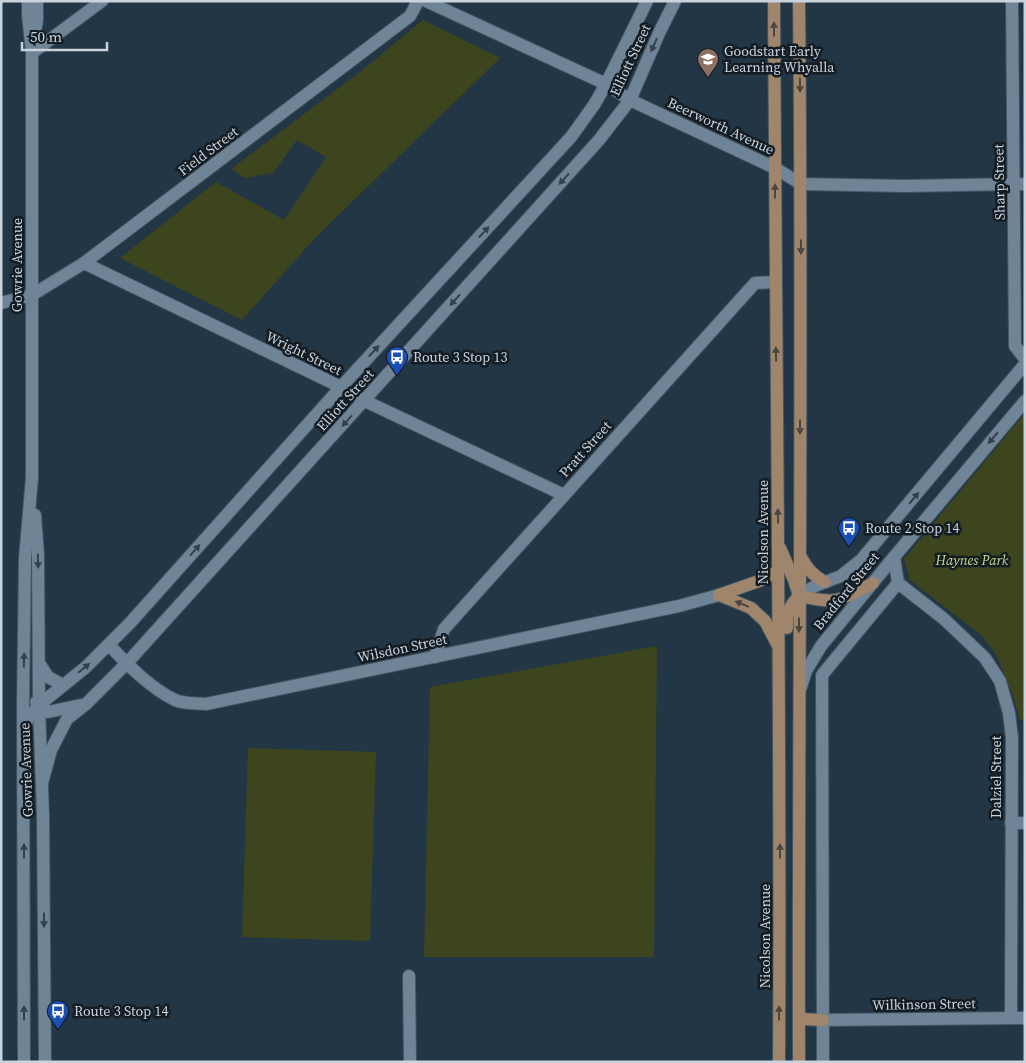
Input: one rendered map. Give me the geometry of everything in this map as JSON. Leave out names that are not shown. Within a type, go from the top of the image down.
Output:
[{"type":"main road","name":"Nicolson Avenue","points":[[774,1],[776,396],[780,670],[779,1062]]},
{"type":"main road","points":[[799,1],[801,184],[799,1062]]},
{"type":"main road","points":[[776,396],[800,396]]},
{"type":"main road","points":[[778,545],[799,596]]},
{"type":"main road","points":[[800,554],[808,570],[816,578],[825,582]]},
{"type":"main road","points":[[719,595],[759,581],[778,571]]},
{"type":"main road","points":[[799,596],[834,600],[853,594],[873,583]]},
{"type":"main road","points":[[719,595],[751,608],[765,621],[779,648]]},
{"type":"main road","points":[[780,670],[786,646],[787,614],[799,596]]},
{"type":"main road","points":[[780,900],[799,900]]},
{"type":"main road","points":[[799,1019],[823,1020]]},
{"type":"street","name":"Gowrie Avenue","points":[[28,1],[32,53],[32,478],[38,555],[45,1062]]},
{"type":"street","name":"Gowrie Avenue","points":[[32,53],[37,20],[37,1]]},
{"type":"street","points":[[32,53],[102,1]]},
{"type":"street","name":"Field Street","points":[[1,303],[32,295],[84,263],[410,16],[418,1]]},
{"type":"street","name":"Beerworth Avenue","points":[[426,1],[606,84],[630,100],[775,168],[801,184]]},
{"type":"street","name":"Elliott Street","points":[[23,726],[39,705],[86,667],[130,623],[341,387],[571,136],[594,105],[606,84],[647,1]]},
{"type":"street","name":"Elliott Street","points":[[42,783],[50,750],[67,719],[86,704],[127,663],[599,140],[630,100],[675,1]]},
{"type":"street","name":"Sharp Street","points":[[1012,1],[1019,184],[1015,346],[1025,359]]},
{"type":"street","points":[[801,184],[905,186],[1019,184]]},
{"type":"street","name":"Wright Street","points":[[84,263],[341,387],[365,401],[564,495]]},
{"type":"street","name":"Pratt Street","points":[[436,657],[444,629],[564,495],[755,284],[775,282]]},
{"type":"street","name":"Bradford Street","points":[[799,596],[815,586],[841,576],[861,560],[1025,364]]},
{"type":"street","name":"Bradford Street","points":[[799,693],[806,671],[821,646],[1025,401]]},
{"type":"street","name":"Gowrie Avenue","points":[[24,1062],[23,726],[25,558],[32,478]]},
{"type":"street","points":[[823,1062],[822,675],[898,583],[894,557]]},
{"type":"street","points":[[873,583],[898,583]]},
{"type":"street","name":"Dalziel Street","points":[[898,583],[944,619],[985,658],[1000,681],[1009,713],[1012,738],[1011,1018]]},
{"type":"street","name":"Wilsdon Street","points":[[109,644],[156,689],[176,701],[206,704],[679,606],[719,595]]},
{"type":"street","points":[[38,663],[48,677],[63,685]]},
{"type":"street","points":[[24,689],[48,712],[86,704]]},
{"type":"street","points":[[1011,823],[1025,823]]},
{"type":"street","points":[[409,976],[410,1062]]},
{"type":"street","name":"Wilkinson Street","points":[[823,1020],[1025,1018]]},
{"type":"green space","points":[[423,20],[500,58],[315,238],[242,320],[120,258],[216,182],[284,220],[326,157],[297,140],[273,173],[244,178],[231,169],[365,68]]},
{"type":"green space","name":"Haynes Park","points":[[1025,413],[1025,720],[1020,720],[1013,696],[996,654],[982,636],[910,580],[904,559]]},
{"type":"green space","points":[[657,646],[654,957],[424,957],[430,687]]},
{"type":"green space","points":[[248,748],[376,752],[370,941],[242,937]]},
{"type":"place","name":"Goodstart Early Learning Whyalla","points":[[708,78]]},
{"type":"place","name":"Route 3 Stop 13","points":[[397,376]]},
{"type":"place","name":"Route 2 Stop 14","points":[[849,547]]},
{"type":"place","name":"Route 3 Stop 14","points":[[58,1030]]}]
